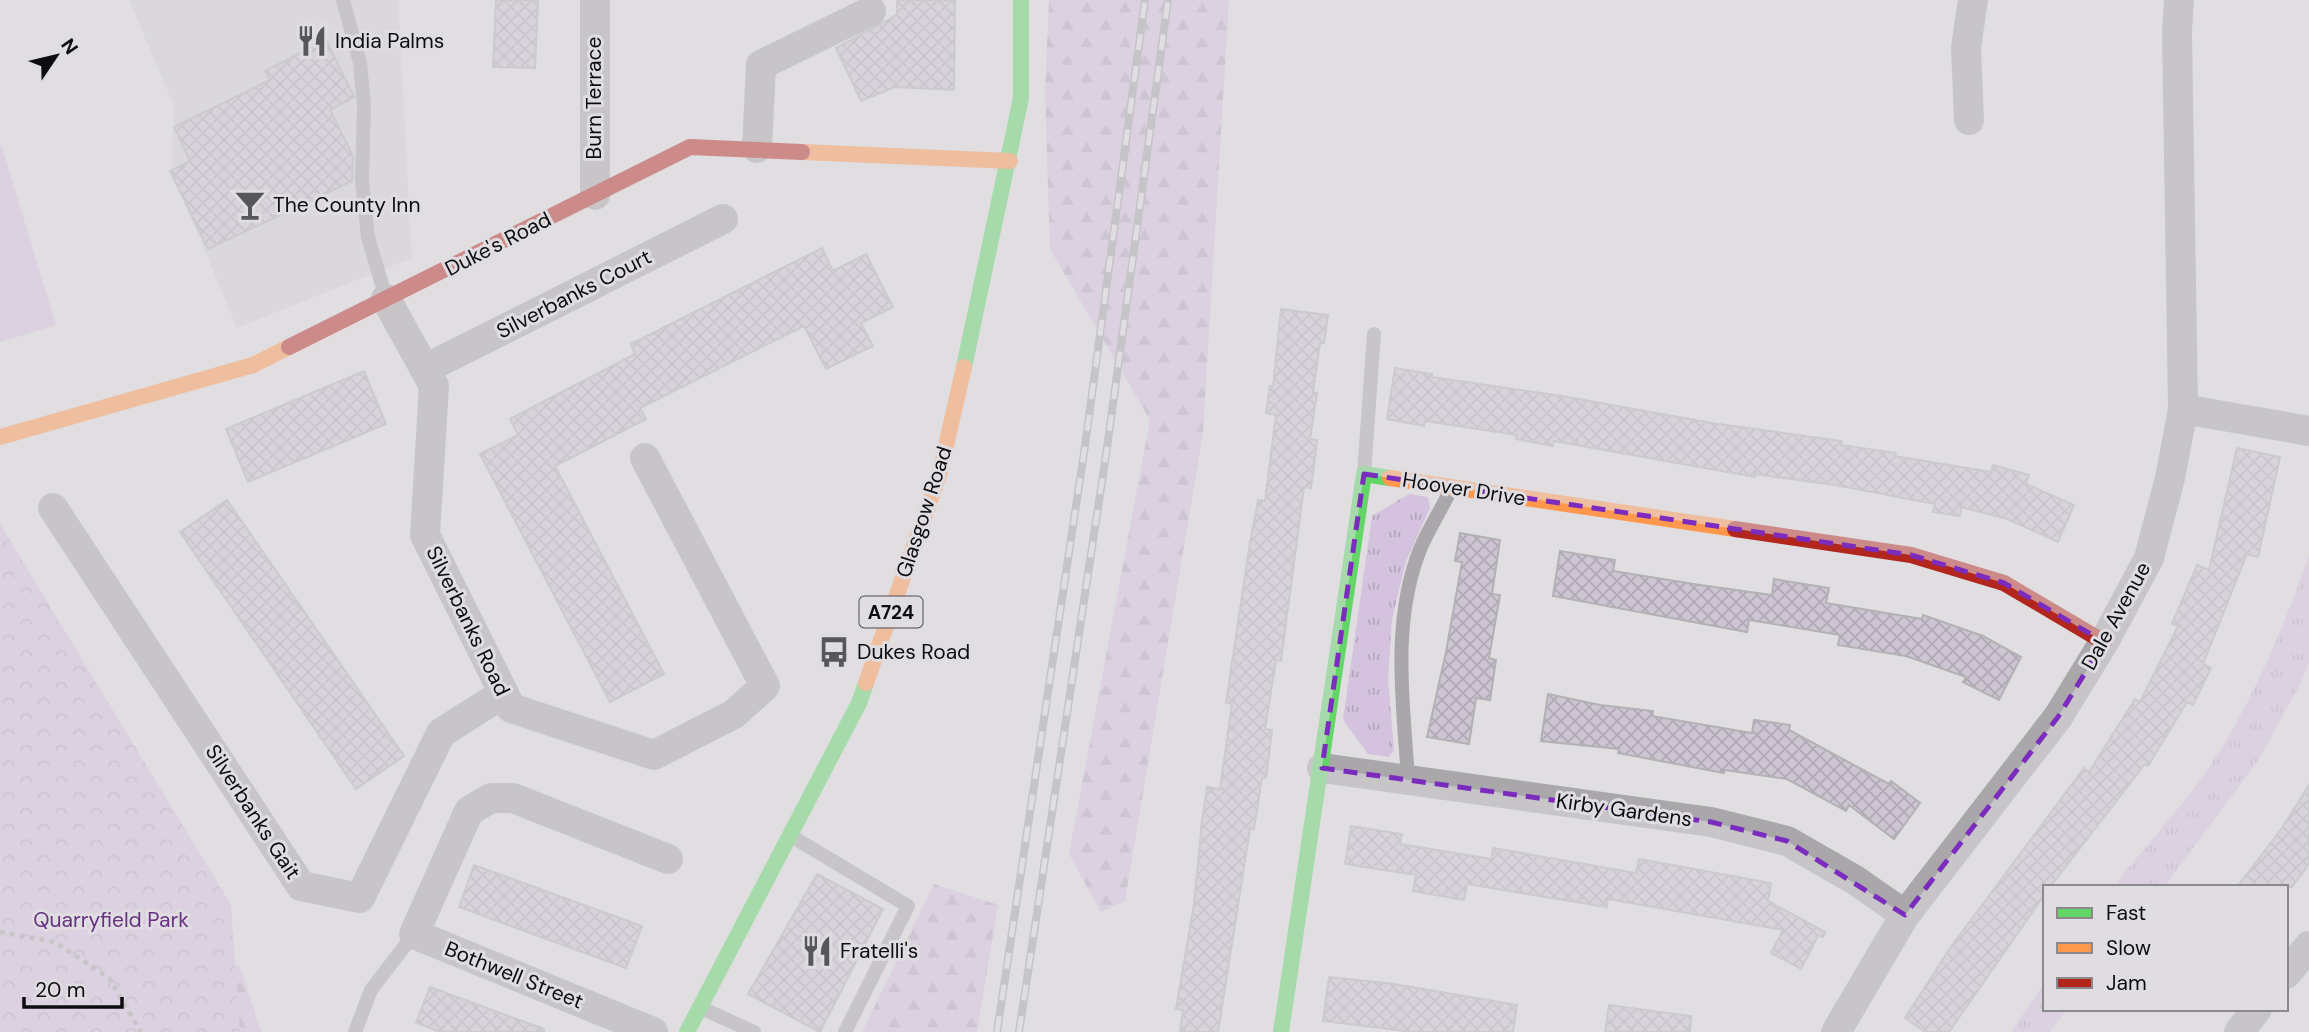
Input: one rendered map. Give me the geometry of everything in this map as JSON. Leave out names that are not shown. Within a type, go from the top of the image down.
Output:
[{"type":"main road","name":"A724","points":[[1010,161],[1021,98],[1021,0]]},
{"type":"main road","name":"Duke's Road","points":[[0,437],[253,365],[690,147],[1010,161]]},
{"type":"main road","name":"Glasgow Road","points":[[687,1032],[859,703],[940,472],[1010,161]]},
{"type":"main road","name":"Hoover Drive","points":[[1364,474],[1910,555],[2004,583],[2104,642]]},
{"type":"main road","points":[[1281,1032],[1364,474]]},
{"type":"street","name":"Burn Terrace","points":[[594,195],[595,0]]},
{"type":"street","points":[[1969,120],[1966,47],[1973,0]]},
{"type":"street","name":"Dale Avenue","points":[[1836,1032],[1905,915],[2058,717],[2104,642],[2149,558],[2170,478],[2183,409],[2176,31],[2179,0]]},
{"type":"street","points":[[757,148],[761,65],[871,11]]},
{"type":"street","name":"Silverbanks Court","points":[[425,369],[723,219]]},
{"type":"street","name":"Silverbanks Road","points":[[386,299],[434,386],[425,535],[511,708],[654,755],[734,714],[765,686],[645,458]]},
{"type":"street","points":[[2183,409],[2309,431]]},
{"type":"street","name":"Silverbanks Gait","points":[[53,508],[301,886],[360,898],[441,733],[504,693]]},
{"type":"street","name":"Kirby Gardens","points":[[1322,768],[1710,822],[1787,841],[1855,880],[1905,915]]},
{"type":"street","points":[[414,934],[469,811],[491,798],[513,798],[668,859]]},
{"type":"street","name":"Bothwell Street","points":[[414,934],[653,1032]]},
{"type":"street","points":[[2288,972],[2309,946]]},
{"type":"street","points":[[2239,1032],[2255,1011]]},
{"type":"lane","points":[[343,0],[360,63],[364,105],[362,181],[368,237],[386,299]]},
{"type":"lane","points":[[1364,474],[1374,334]]},
{"type":"lane","points":[[1408,778],[1400,664],[1404,616],[1421,549],[1452,488]]},
{"type":"lane","points":[[790,835],[908,906],[845,1032]]},
{"type":"lane","points":[[355,1032],[371,990],[414,934]]},
{"type":"lane","points":[[700,1007],[754,1032]]},
{"type":"path","points":[[0,932],[55,942],[109,978],[141,1032]]},
{"type":"highlighted area","points":[[1364,474],[1911,555],[2004,583],[2104,642],[2058,717],[1905,915],[1787,841],[1711,822],[1322,768]]},
{"type":"shaded area","points":[[129,0],[398,0],[412,258],[237,328],[171,170],[174,106]]},
{"type":"green space","points":[[1049,0],[1229,0],[1203,432],[1125,901],[1101,912],[1069,854],[1150,420],[1050,249],[1045,91]]},
{"type":"green space","points":[[0,141],[56,325],[0,342]]},
{"type":"green space","points":[[1409,494],[1428,497],[1430,508],[1406,561],[1392,619],[1388,678],[1394,750],[1389,757],[1368,754],[1343,720],[1372,516]]},
{"type":"green space","name":"Quarryfield Park","points":[[0,524],[231,905],[240,1032],[0,1032]]},
{"type":"green space","points":[[2309,555],[2309,663],[2259,759],[2165,885],[2116,885],[2174,814],[2224,744],[2265,665]]},
{"type":"green space","points":[[934,884],[998,905],[977,1032],[862,1032]]},
{"type":"green space","points":[[211,963],[240,966],[261,1032],[198,1032]]},
{"type":"green space","points":[[2043,985],[2043,1011],[2066,1011],[2050,1032],[2011,1032]]},
{"type":"building","points":[[496,0],[538,0],[535,68],[493,67]]},
{"type":"building","points":[[897,0],[955,0],[954,90],[895,87],[861,101],[836,48],[897,15]]},
{"type":"building","points":[[326,40],[354,97],[330,110],[353,156],[352,181],[208,249],[170,171],[190,161],[174,127],[270,80],[265,71]]},
{"type":"building","points":[[822,248],[833,271],[866,254],[893,307],[861,323],[873,346],[826,369],[804,326],[640,408],[646,419],[555,466],[664,674],[610,702],[480,454],[518,435],[510,419],[635,354],[631,344]]},
{"type":"building","points":[[1281,309],[1328,315],[1324,343],[1320,343],[1313,392],[1317,393],[1310,439],[1317,440],[1311,488],[1304,487],[1281,661],[1276,660],[1265,729],[1272,730],[1266,778],[1262,778],[1254,829],[1250,829],[1218,1032],[1180,1032],[1183,1010],[1176,1009],[1194,904],[1207,787],[1220,789],[1232,704],[1226,703],[1249,549],[1258,500],[1265,501],[1276,415],[1266,413],[1270,386],[1273,386]]},
{"type":"building","points":[[1395,368],[1432,374],[1432,377],[1562,396],[1712,423],[1842,441],[1841,445],[1991,472],[1993,465],[2029,475],[2026,484],[2074,505],[2058,542],[2007,519],[1961,507],[1960,516],[1933,512],[1935,504],[1835,485],[1755,474],[1755,477],[1554,441],[1553,446],[1516,439],[1517,435],[1425,421],[1424,426],[1387,419]]},
{"type":"building","points":[[364,371],[386,424],[248,482],[226,429]]},
{"type":"building","points":[[2237,448],[2280,457],[2258,557],[2247,554],[2203,664],[2211,668],[2193,705],[2187,702],[2148,766],[2145,764],[2052,885],[2043,885],[2043,897],[1949,1032],[1925,1032],[1905,1018],[1950,948],[2084,768],[2089,772],[2135,699],[2140,702],[2178,626],[2172,624],[2197,565],[2209,570]]},
{"type":"building","points":[[227,500],[404,756],[356,789],[180,532]]},
{"type":"building","points":[[1460,533],[1500,540],[1492,594],[1500,595],[1489,658],[1496,660],[1490,700],[1476,698],[1469,744],[1427,737],[1462,562],[1455,561]]},
{"type":"building","points":[[1560,551],[1615,560],[1613,571],[1772,595],[1774,579],[1829,588],[1826,603],[1922,619],[1923,615],[1983,636],[2021,657],[1999,700],[1963,682],[1966,677],[1906,656],[1838,645],[1840,635],[1749,620],[1747,632],[1553,596]]},
{"type":"building","points":[[1548,694],[1600,705],[1653,711],[1652,716],[1752,733],[1754,720],[1790,725],[1789,730],[1889,784],[1891,781],[1920,803],[1894,839],[1849,805],[1846,811],[1787,779],[1725,770],[1724,773],[1618,753],[1619,749],[1541,741]]},
{"type":"building","points":[[2309,785],[2309,864],[2292,887],[2239,885],[2282,828]]},
{"type":"building","points":[[1351,826],[1402,834],[1400,844],[1492,859],[1493,848],[1636,873],[1639,859],[1771,883],[1768,901],[1825,932],[1823,937],[1818,936],[1801,969],[1771,953],[1783,930],[1608,899],[1607,907],[1467,884],[1464,900],[1413,891],[1416,875],[1345,864]]},
{"type":"building","points":[[474,865],[642,926],[626,968],[459,907]]},
{"type":"building","name":"Fratelli's","points":[[817,874],[883,909],[820,1032],[748,994]]},
{"type":"building","points":[[1329,977],[1394,984],[1517,1005],[1513,1032],[1414,1032],[1323,1021]]},
{"type":"building","points":[[430,987],[544,1029],[544,1032],[441,1032],[416,1023]]},
{"type":"building","points":[[1609,1005],[1691,1016],[1690,1032],[1605,1032]]},
{"type":"railway","points":[[997,1032],[1085,446],[1145,0]]},
{"type":"railway","points":[[1019,1032],[1107,448],[1168,0]]},
{"type":"traffic: fast","points":[[964,367],[1021,98],[1021,0]]},
{"type":"traffic: fast","points":[[1281,1032],[1364,474],[1390,478]]},
{"type":"traffic: fast","points":[[687,1032],[859,703],[866,683]]},
{"type":"traffic: slow","points":[[802,152],[1010,161]]},
{"type":"traffic: slow","points":[[0,437],[253,365],[289,347]]},
{"type":"traffic: slow","points":[[866,683],[940,472],[964,367]]},
{"type":"traffic: slow","points":[[1390,478],[1735,529]]},
{"type":"traffic: jam","points":[[289,347],[690,147],[802,152]]},
{"type":"traffic: jam","points":[[1735,529],[1911,555],[2004,583],[2104,642]]},
{"type":"place","name":"India Palms","points":[[312,41]]},
{"type":"place","name":"The County Inn","points":[[250,205]]},
{"type":"place","name":"Dukes Road","points":[[834,652]]},
{"type":"place","name":"Fratelli's","points":[[817,951]]}]
